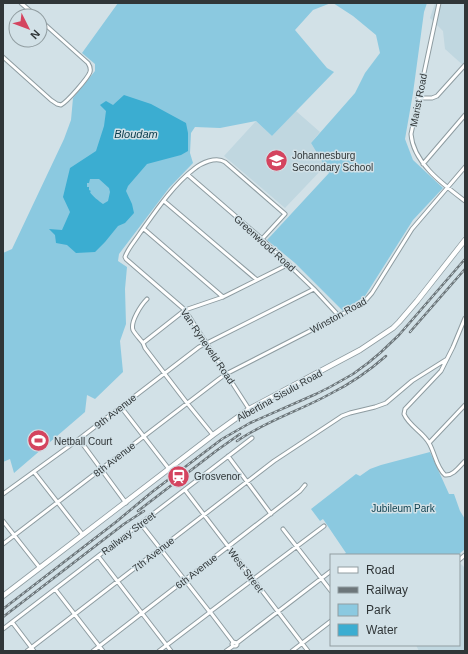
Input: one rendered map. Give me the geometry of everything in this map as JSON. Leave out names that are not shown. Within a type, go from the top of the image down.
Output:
[{"type":"main road","name":"Albertina Sisulu Road","points":[[3,596],[249,409],[360,350],[393,328],[417,301],[465,240]]},
{"type":"street","name":"Marist Road","points":[[439,3],[411,134],[416,152],[423,164],[448,188],[465,201]]},
{"type":"street","points":[[3,57],[51,100],[59,105],[62,104],[70,98],[88,77],[91,68],[88,63],[48,27]]},
{"type":"street","points":[[418,98],[432,98],[437,96],[465,65]]},
{"type":"street","points":[[423,164],[465,115]]},
{"type":"street","points":[[223,297],[144,229],[164,201],[188,175],[196,168],[209,161],[217,159],[225,162],[285,214],[262,239]]},
{"type":"street","name":"Winston Road","points":[[226,374],[339,316],[370,297],[412,229],[465,167]]},
{"type":"street","name":"Greenwood Road","points":[[188,175],[262,239],[314,289],[339,316]]},
{"type":"street","points":[[164,201],[257,280]]},
{"type":"street","name":"Van Ryneveld Road","points":[[144,229],[128,251],[125,257],[126,259],[185,310],[249,409]]},
{"type":"street","points":[[143,343],[185,310],[223,297],[288,264]]},
{"type":"street","name":"9th Avenue","points":[[3,494],[121,407],[195,349],[314,289]]},
{"type":"street","points":[[147,299],[135,316],[132,323],[133,330],[164,373],[213,435]]},
{"type":"street","points":[[465,318],[441,371],[405,410],[404,414],[407,420],[429,443],[440,468],[445,475],[450,475],[453,473],[465,461]]},
{"type":"street","points":[[459,331],[465,332]]},
{"type":"street","name":"7th Avenue","points":[[27,651],[280,457],[342,416],[386,403],[412,381],[447,359]]},
{"type":"street","name":"8th Avenue","points":[[3,544],[226,374]]},
{"type":"street","points":[[429,443],[465,405]]},
{"type":"street","points":[[121,407],[169,469]]},
{"type":"street","name":"Railway Street","points":[[3,629],[252,438]]},
{"type":"street","points":[[78,439],[126,503]]},
{"type":"street","points":[[228,456],[271,514]]},
{"type":"street","points":[[34,472],[83,535]]},
{"type":"street","name":"6th Avenue","points":[[93,651],[271,514],[300,491],[305,485]]},
{"type":"street","name":"West Street","points":[[185,490],[308,651]]},
{"type":"street","points":[[3,521],[40,568]]},
{"type":"street","points":[[141,524],[240,651]]},
{"type":"street","points":[[159,651],[324,526]]},
{"type":"street","points":[[283,529],[330,590]]},
{"type":"street","points":[[98,556],[171,651]]},
{"type":"street","points":[[226,651],[330,572]]},
{"type":"street","points":[[55,589],[102,651]]},
{"type":"street","points":[[12,622],[34,651]]},
{"type":"street","points":[[292,651],[330,622]]},
{"type":"shaded area","points":[[435,3],[465,3],[465,67],[445,49],[443,31],[430,18]]},
{"type":"shaded area","name":"Johannesburg Secondary School","points":[[296,111],[320,132],[311,143],[325,166],[285,208],[224,156],[256,121],[272,136]]},
{"type":"shaded area","points":[[460,564],[465,568],[465,651],[419,651],[416,646],[460,646]]},
{"type":"green space","points":[[118,3],[331,3],[313,10],[295,30],[327,68],[334,72],[272,136],[256,121],[220,128],[195,127],[191,133],[190,153],[193,163],[169,188],[119,254],[118,261],[127,267],[125,289],[126,324],[120,341],[123,372],[95,399],[87,395],[85,412],[14,473],[10,459],[3,462],[3,253],[12,249],[64,139],[71,120],[73,98],[95,71],[95,64],[82,53]]},
{"type":"green space","points":[[333,3],[427,3],[424,12],[405,139],[413,160],[443,188],[413,220],[365,296],[343,311],[295,263],[267,240],[329,173],[311,143],[355,93],[365,73],[380,53],[376,35],[353,16]]},
{"type":"green space","name":"Jubileum Park","points":[[430,452],[449,494],[454,494],[460,511],[465,519],[465,549],[459,554],[344,554],[346,553],[323,519],[320,521],[311,509],[356,474],[360,476],[370,469]]},
{"type":"water","name":"Bloudam","points":[[124,95],[151,104],[186,123],[188,133],[188,151],[181,155],[147,164],[128,186],[126,191],[134,213],[125,223],[118,226],[95,252],[76,253],[67,245],[56,243],[55,235],[49,229],[62,230],[70,212],[63,197],[70,168],[96,151],[104,126],[106,111],[100,105],[106,101],[113,105]],"holes":[[[90,179],[99,179],[109,188],[110,192],[108,201],[103,204],[92,195],[89,187],[87,187],[87,183],[89,183]]]},
{"type":"railway","points":[[3,609],[222,439],[250,423],[330,387],[353,374],[368,363],[399,335],[465,259]]},
{"type":"railway","points":[[410,332],[465,269]]},
{"type":"railway","points":[[237,441],[259,428],[345,386],[386,356]]},
{"type":"railway","points":[[138,511],[240,434]]},
{"type":"railway","points":[[3,617],[124,524],[144,511]]},
{"type":"place","name":"Johannesburg Secondary School","points":[[276,161]]},
{"type":"place","name":"Netball Court","points":[[39,441]]},
{"type":"place","name":"Grosvenor","points":[[179,476]]}]
